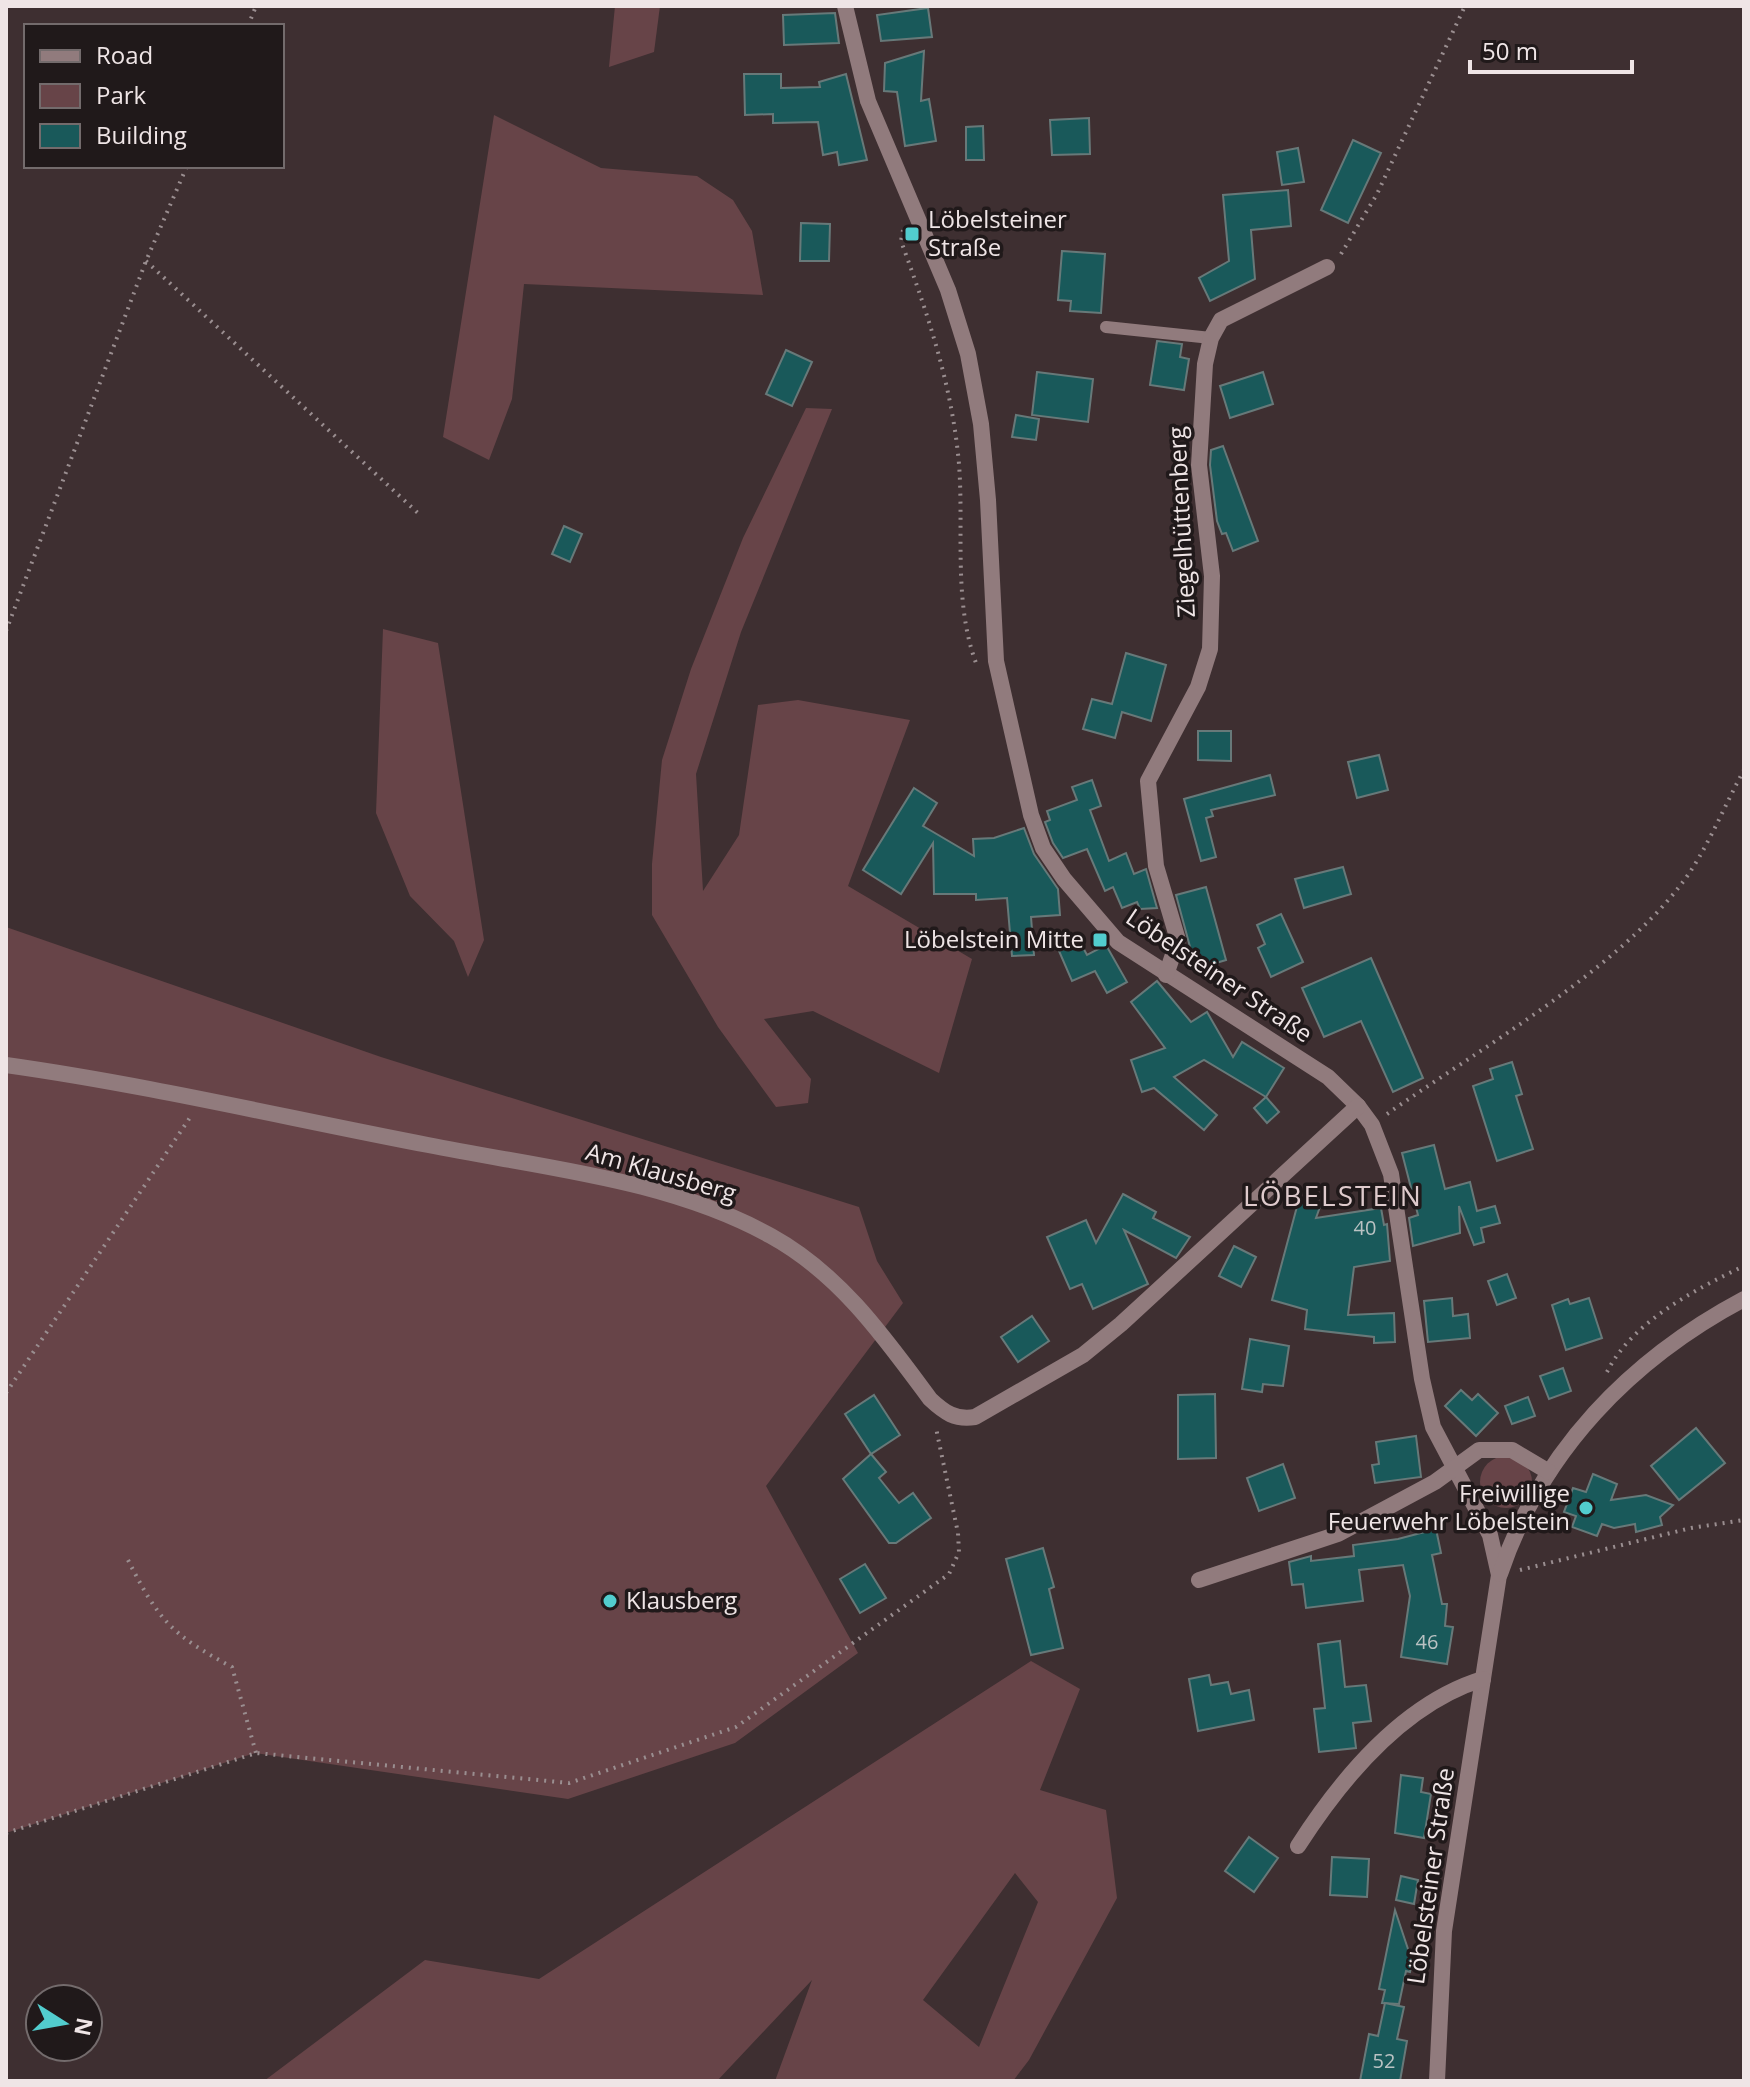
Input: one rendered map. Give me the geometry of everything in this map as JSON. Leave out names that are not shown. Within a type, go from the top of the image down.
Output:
[{"type":"street","name":"Löbelsteiner Straße","points":[[845,6],[868,101],[948,290],[968,354],[981,424],[988,500],[996,661],[1031,815],[1043,848],[1099,923],[1118,942],[1328,1077],[1358,1106],[1372,1125],[1391,1174],[1433,1427],[1490,1535],[1499,1575],[1444,1931],[1437,2081]]},
{"type":"street","points":[[1211,338],[1221,320],[1327,267]]},
{"type":"street","name":"Ziegelhüttenberg","points":[[1166,975],[1178,940],[1156,866],[1148,781],[1198,687],[1210,649],[1212,576],[1198,432],[1211,338]]},
{"type":"street","name":"Am Klausberg","points":[[6,1065],[103,1079],[625,1183],[715,1209],[773,1237],[848,1295],[930,1399],[953,1417],[975,1417],[1083,1355],[1121,1324],[1358,1106]]},
{"type":"street","points":[[1499,1575],[1512,1536],[1549,1472],[1601,1404],[1639,1367],[1699,1323],[1744,1299]]},
{"type":"street","points":[[1199,1580],[1338,1534],[1454,1468],[1479,1450],[1503,1448],[1527,1457],[1549,1472]]},
{"type":"street","points":[[1298,1846],[1332,1794],[1382,1744],[1440,1696],[1483,1679]]},
{"type":"lane","points":[[1106,327],[1211,338]]},
{"type":"path","points":[[1327,267],[1338,259],[1362,224],[1465,6]]},
{"type":"path","points":[[6,631],[146,261],[186,168]]},
{"type":"path","points":[[909,200],[901,241],[937,342],[950,394],[959,465],[963,597],[968,643],[978,670]]},
{"type":"path","points":[[146,261],[419,514]]},
{"type":"path","points":[[1372,1125],[1579,981],[1648,920],[1681,886],[1744,770]]},
{"type":"path","points":[[6,1393],[201,1100]]},
{"type":"path","points":[[6,1833],[256,1753],[514,1775],[569,1783],[736,1727],[949,1574],[959,1552],[958,1533],[930,1399]]},
{"type":"path","points":[[1499,1575],[1691,1528],[1744,1520]]},
{"type":"path","points":[[128,1560],[150,1603],[183,1641],[232,1667],[256,1753]]},
{"type":"green space","points":[[615,6],[660,6],[654,52],[609,67]]},
{"type":"green space","points":[[494,115],[601,168],[697,176],[733,200],[752,231],[763,295],[524,284],[512,399],[489,460],[443,437]]},
{"type":"green space","points":[[806,408],[832,409],[741,632],[696,774],[703,891],[739,835],[758,705],[798,700],[910,720],[848,886],[972,959],[939,1073],[813,1011],[764,1019],[811,1079],[808,1103],[776,1107],[718,1027],[652,915],[652,864],[662,760],[691,669],[743,538]]},
{"type":"green space","points":[[383,629],[438,643],[484,940],[468,977],[454,941],[410,896],[376,813]]},
{"type":"green space","points":[[6,927],[381,1057],[859,1207],[877,1261],[903,1303],[766,1486],[858,1653],[735,1743],[568,1799],[255,1753],[6,1833]]},
{"type":"green space","points":[[1506,1456],[1524,1464],[1532,1482],[1524,1500],[1506,1508],[1488,1500],[1480,1482],[1488,1464]]},
{"type":"green space","points":[[1031,1661],[1080,1689],[1040,1790],[1106,1810],[1117,1898],[1029,2060],[1013,2081],[775,2081],[812,1980],[717,2081],[264,2081],[425,1960],[539,1979]],"holes":[[[1015,1873],[1038,1902],[979,2047],[923,2000]]]},
{"type":"building","points":[[928,8],[932,37],[881,41],[877,15]]},
{"type":"building","points":[[835,13],[839,43],[784,45],[783,15]]},
{"type":"building","points":[[924,51],[921,101],[929,99],[936,141],[905,146],[897,92],[884,91],[885,63]]},
{"type":"building","points":[[744,74],[781,74],[781,88],[820,87],[819,82],[846,74],[867,160],[839,165],[837,152],[823,155],[818,122],[773,123],[773,114],[745,115]]},
{"type":"building","points":[[1089,118],[1090,154],[1052,155],[1050,120]]},
{"type":"building","points":[[983,126],[984,160],[966,160],[966,127]]},
{"type":"building","points":[[1353,140],[1381,153],[1348,223],[1321,210]]},
{"type":"building","points":[[1298,148],[1304,182],[1282,185],[1277,152]]},
{"type":"building","points":[[1288,190],[1291,226],[1251,230],[1255,279],[1210,301],[1199,278],[1229,261],[1223,195]]},
{"type":"building","points":[[801,223],[830,224],[829,261],[800,261]]},
{"type":"building","points":[[1062,251],[1105,254],[1101,313],[1070,311],[1071,301],[1058,300]]},
{"type":"building","points":[[1157,341],[1182,344],[1180,357],[1189,359],[1184,390],[1150,385]]},
{"type":"building","points":[[786,350],[812,362],[792,406],[766,394]]},
{"type":"building","points":[[1037,372],[1093,379],[1088,422],[1032,415]]},
{"type":"building","points":[[1263,372],[1273,404],[1230,418],[1220,386]]},
{"type":"building","points":[[1016,415],[1039,419],[1036,440],[1012,437]]},
{"type":"building","points":[[1223,446],[1258,541],[1233,551],[1217,521],[1210,465],[1211,450]]},
{"type":"building","points":[[564,526],[582,534],[570,562],[552,554]]},
{"type":"building","points":[[1126,653],[1166,665],[1151,721],[1122,712],[1115,738],[1083,729],[1092,699],[1112,704]]},
{"type":"building","points":[[1198,731],[1231,731],[1231,761],[1198,760]]},
{"type":"building","points":[[1379,755],[1388,790],[1357,798],[1348,762]]},
{"type":"building","points":[[1270,775],[1275,795],[1211,810],[1213,816],[1206,818],[1216,857],[1201,861],[1184,799]]},
{"type":"building","points":[[1092,780],[1101,806],[1090,810],[1109,861],[1126,853],[1134,874],[1146,869],[1157,908],[1140,909],[1137,902],[1122,908],[1113,887],[1105,891],[1087,849],[1063,858],[1053,843],[1045,822],[1050,820],[1047,811],[1077,800],[1072,787]]},
{"type":"building","points":[[914,788],[937,803],[923,826],[974,856],[973,839],[994,838],[1024,828],[1034,854],[1058,889],[1060,915],[1031,917],[1034,955],[1012,956],[1007,898],[976,900],[976,894],[934,894],[933,843],[901,894],[863,870]]},
{"type":"building","points":[[1343,867],[1351,894],[1304,908],[1295,879]]},
{"type":"building","points":[[1206,887],[1226,960],[1196,969],[1176,895]]},
{"type":"building","points":[[1281,914],[1303,962],[1271,977],[1258,948],[1265,944],[1257,925]]},
{"type":"building","points":[[1080,942],[1087,955],[1106,945],[1127,982],[1107,993],[1095,971],[1072,981],[1059,951]]},
{"type":"building","points":[[1371,958],[1423,1078],[1393,1092],[1361,1021],[1324,1037],[1302,988]]},
{"type":"building","points":[[1157,981],[1191,1022],[1207,1012],[1233,1057],[1242,1042],[1284,1068],[1266,1097],[1204,1060],[1174,1077],[1217,1115],[1204,1130],[1154,1088],[1142,1092],[1131,1060],[1165,1048],[1131,1002]]},
{"type":"building","points":[[1512,1062],[1522,1094],[1516,1096],[1533,1149],[1497,1161],[1473,1086],[1493,1079],[1490,1069]]},
{"type":"building","points":[[1266,1097],[1279,1112],[1267,1123],[1254,1108]]},
{"type":"building","points":[[1434,1145],[1445,1189],[1470,1182],[1477,1211],[1495,1206],[1500,1223],[1481,1228],[1484,1242],[1474,1245],[1459,1206],[1460,1233],[1413,1246],[1409,1218],[1418,1215],[1402,1153]]},
{"type":"building","points":[[1123,1194],[1156,1212],[1153,1218],[1190,1237],[1176,1258],[1124,1230],[1148,1284],[1093,1309],[1082,1284],[1070,1289],[1047,1237],[1086,1220],[1096,1243]]},
{"type":"building","points":[[1299,1199],[1321,1204],[1316,1218],[1381,1208],[1384,1225],[1387,1224],[1390,1261],[1354,1267],[1348,1315],[1394,1313],[1395,1342],[1374,1343],[1374,1337],[1305,1329],[1307,1310],[1272,1300]]},
{"type":"building","points":[[1234,1246],[1256,1257],[1241,1287],[1219,1276]]},
{"type":"building","points":[[1507,1274],[1516,1298],[1497,1305],[1488,1281]]},
{"type":"building","points":[[1452,1298],[1453,1316],[1468,1314],[1470,1338],[1428,1342],[1424,1301]]},
{"type":"building","points":[[1589,1298],[1602,1338],[1566,1350],[1552,1305],[1568,1299],[1570,1304]]},
{"type":"building","points":[[1032,1316],[1049,1341],[1018,1362],[1001,1337]]},
{"type":"building","points":[[1250,1339],[1289,1346],[1283,1386],[1263,1384],[1262,1392],[1242,1389]]},
{"type":"building","points":[[1563,1368],[1571,1391],[1549,1399],[1540,1376]]},
{"type":"building","points":[[1461,1390],[1472,1400],[1478,1394],[1498,1413],[1476,1436],[1445,1406]]},
{"type":"building","points":[[1215,1394],[1216,1458],[1178,1459],[1178,1395]]},
{"type":"building","points":[[874,1395],[900,1435],[871,1454],[845,1414]]},
{"type":"building","points":[[1528,1397],[1535,1416],[1512,1424],[1505,1406]]},
{"type":"building","points":[[1696,1428],[1725,1463],[1679,1500],[1651,1466]]},
{"type":"building","points":[[1416,1436],[1421,1477],[1375,1483],[1372,1465],[1379,1464],[1376,1442]]},
{"type":"building","points":[[871,1454],[886,1472],[879,1478],[899,1503],[913,1493],[931,1518],[896,1543],[889,1543],[843,1479]]},
{"type":"building","points":[[1283,1464],[1295,1498],[1259,1511],[1247,1478]]},
{"type":"building","points":[[1593,1474],[1617,1484],[1611,1500],[1646,1495],[1673,1505],[1660,1517],[1662,1525],[1636,1532],[1635,1524],[1614,1528],[1602,1524],[1597,1536],[1572,1527],[1576,1516],[1564,1512],[1573,1488],[1586,1492]]},
{"type":"building","points":[[1436,1529],[1441,1553],[1432,1555],[1442,1604],[1447,1604],[1445,1626],[1453,1627],[1447,1664],[1401,1657],[1410,1596],[1403,1565],[1359,1570],[1363,1601],[1306,1608],[1303,1584],[1292,1585],[1289,1562],[1311,1556],[1311,1561],[1354,1556],[1353,1545],[1398,1539]]},
{"type":"building","points":[[1043,1548],[1054,1587],[1049,1589],[1063,1648],[1031,1655],[1006,1559]]},
{"type":"building","points":[[865,1564],[886,1598],[860,1613],[840,1579]]},
{"type":"building","points":[[1340,1641],[1345,1687],[1366,1685],[1371,1721],[1353,1723],[1356,1748],[1319,1752],[1314,1709],[1325,1708],[1318,1644]]},
{"type":"building","points":[[1209,1675],[1211,1685],[1228,1682],[1231,1694],[1249,1690],[1254,1720],[1198,1731],[1189,1679]]},
{"type":"building","points":[[1401,1775],[1423,1778],[1421,1792],[1431,1794],[1424,1838],[1395,1833]]},
{"type":"building","points":[[1249,1837],[1278,1858],[1254,1892],[1225,1871]]},
{"type":"building","points":[[1332,1857],[1369,1859],[1367,1897],[1330,1895]]},
{"type":"building","points":[[1401,1876],[1418,1880],[1414,1904],[1396,1900]]},
{"type":"building","points":[[1395,1910],[1412,1961],[1410,1972],[1406,1971],[1399,2004],[1382,2003],[1385,1990],[1379,1989]]},
{"type":"building","points":[[1385,2003],[1404,2007],[1397,2039],[1407,2041],[1400,2081],[1360,2081],[1369,2034],[1378,2036]]},
{"type":"place","name":"Löbelsteiner Straße","points":[[912,234]]},
{"type":"place","name":"Löbelstein Mitte","points":[[1100,940]]},
{"type":"place","name":"Freiwillige Feuerwehr Löbelstein","points":[[1586,1508]]},
{"type":"place","name":"Klausberg","points":[[610,1601]]},
{"type":"district","name":"LÖBELSTEIN","points":[[1333,1196]]}]
